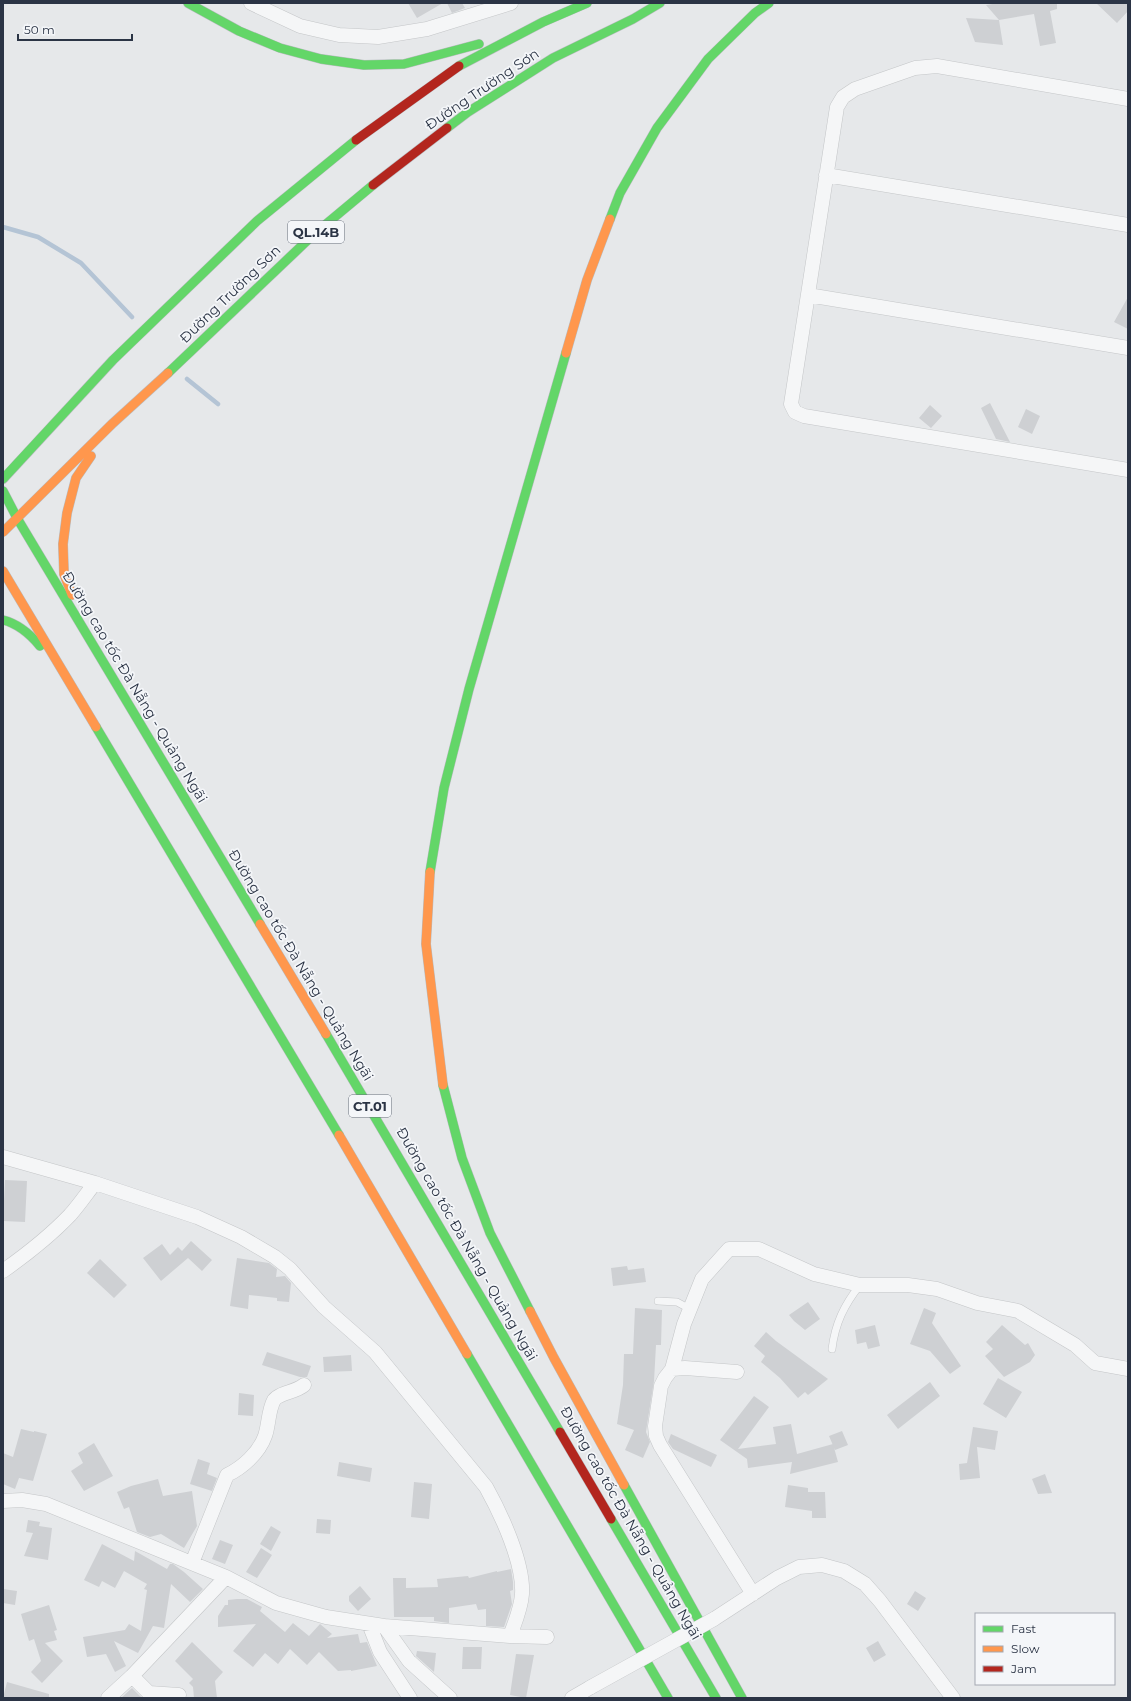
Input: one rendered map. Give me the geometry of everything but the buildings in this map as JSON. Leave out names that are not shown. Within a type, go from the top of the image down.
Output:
[{"type":"highway","points":[[188,3],[240,31],[280,48],[321,59],[364,64],[404,64],[472,47],[582,3]]},
{"type":"highway","name":"Đường Trường Sơn","points":[[3,479],[114,360],[205,271],[257,221],[353,142],[460,65],[542,22],[587,3]]},
{"type":"highway","name":"Đường Trường Sơn","points":[[3,532],[112,424],[144,396],[313,235],[386,174],[468,112],[546,62],[633,19],[660,3]]},
{"type":"highway","points":[[742,1698],[554,1358],[490,1233],[462,1158],[444,1093],[426,944],[430,866],[444,788],[469,689],[587,280],[620,193],[658,128],[708,59],[755,14],[769,3]]},
{"type":"highway","points":[[126,699],[80,614],[64,574],[63,544],[67,513],[76,478],[102,440],[144,396]]},
{"type":"highway","name":"Đường cao tốc Đà Nẵng - Quảng Ngãi","points":[[3,491],[17,518],[378,1121],[716,1698]]},
{"type":"highway","name":"CT.01","points":[[3,570],[336,1129],[668,1698]]},
{"type":"highway","points":[[3,620],[11,621],[32,636],[92,719]]},
{"type":"street","points":[[251,3],[300,26],[338,35],[378,37],[427,29],[511,3]]},
{"type":"street","points":[[1128,99],[937,66],[915,68],[854,89],[843,97],[837,108],[791,404],[795,412],[804,416],[1128,470]]},
{"type":"street","points":[[826,175],[1128,225]]},
{"type":"street","points":[[808,295],[1128,348]]},
{"type":"street","points":[[3,1157],[95,1183],[197,1217],[261,1248],[290,1269],[324,1307],[375,1352],[486,1487],[500,1510],[507,1528],[521,1578],[522,1593],[520,1606],[510,1636]]},
{"type":"street","points":[[3,1271],[32,1250],[54,1230],[70,1214],[95,1183]]},
{"type":"street","points":[[753,1594],[656,1436],[655,1426],[661,1386],[672,1369],[684,1324],[702,1279],[729,1249],[760,1249],[814,1274],[860,1285],[908,1285],[937,1289],[976,1303],[1018,1311],[1075,1345],[1095,1363],[1128,1369]]},
{"type":"street","points":[[672,1369],[685,1368],[736,1372]]},
{"type":"street","points":[[192,1563],[226,1475],[235,1471],[252,1457],[264,1437],[270,1411],[275,1399],[283,1394],[298,1390],[304,1385]]},
{"type":"street","points":[[3,1501],[22,1500],[46,1504],[226,1577],[276,1603],[326,1617],[384,1626],[510,1636],[548,1637]]},
{"type":"street","points":[[572,1698],[714,1619],[777,1578],[799,1567],[822,1565],[844,1571],[865,1584],[880,1601],[953,1698]]},
{"type":"street","points":[[108,1698],[132,1676],[226,1577]]},
{"type":"street","points":[[369,1624],[380,1652],[410,1698]]},
{"type":"street","points":[[384,1626],[409,1661],[450,1698]]},
{"type":"street","points":[[132,1676],[149,1693],[179,1695]]},
{"type":"lane","points":[[832,1349],[834,1334],[842,1310],[860,1285]]},
{"type":"lane","points":[[658,1301],[677,1302],[690,1309]]},
{"type":"waterway","points":[[3,227],[38,237],[81,263],[132,317]]},
{"type":"waterway","points":[[187,379],[218,404]]},
{"type":"traffic: fast","points":[[188,3],[239,31],[280,48],[321,59],[364,65],[404,64],[479,44]]},
{"type":"traffic: fast","points":[[459,66],[543,22],[587,3]]},
{"type":"traffic: fast","points":[[447,128],[468,112],[553,58],[633,19],[660,3]]},
{"type":"traffic: fast","points":[[610,219],[620,193],[657,128],[708,59],[755,13],[769,3]]},
{"type":"traffic: fast","points":[[3,479],[113,360],[257,221],[356,140]]},
{"type":"traffic: fast","points":[[168,373],[313,235],[373,185]]},
{"type":"traffic: fast","points":[[430,872],[444,788],[469,689],[566,353]]},
{"type":"traffic: fast","points":[[3,491],[17,518],[260,924]]},
{"type":"traffic: fast","points":[[3,620],[24,630],[40,646]]},
{"type":"traffic: fast","points":[[96,727],[339,1135]]},
{"type":"traffic: fast","points":[[326,1034],[560,1432]]},
{"type":"traffic: fast","points":[[443,1085],[462,1158],[490,1233],[530,1311]]},
{"type":"traffic: fast","points":[[467,1354],[668,1698]]},
{"type":"traffic: fast","points":[[624,1485],[742,1698]]},
{"type":"traffic: fast","points":[[611,1519],[716,1698]]},
{"type":"traffic: slow","points":[[566,353],[587,280],[610,219]]},
{"type":"traffic: slow","points":[[3,532],[112,424],[168,373]]},
{"type":"traffic: slow","points":[[72,595],[64,574],[63,544],[67,513],[76,478],[91,456]]},
{"type":"traffic: slow","points":[[3,571],[96,727]]},
{"type":"traffic: slow","points":[[430,872],[426,944],[443,1085]]},
{"type":"traffic: slow","points":[[260,924],[326,1034]]},
{"type":"traffic: slow","points":[[339,1135],[467,1354]]},
{"type":"traffic: slow","points":[[530,1311],[554,1358],[624,1485]]},
{"type":"traffic: jam","points":[[356,140],[459,66]]},
{"type":"traffic: jam","points":[[373,185],[447,128]]},
{"type":"traffic: jam","points":[[560,1432],[611,1519]]}]
